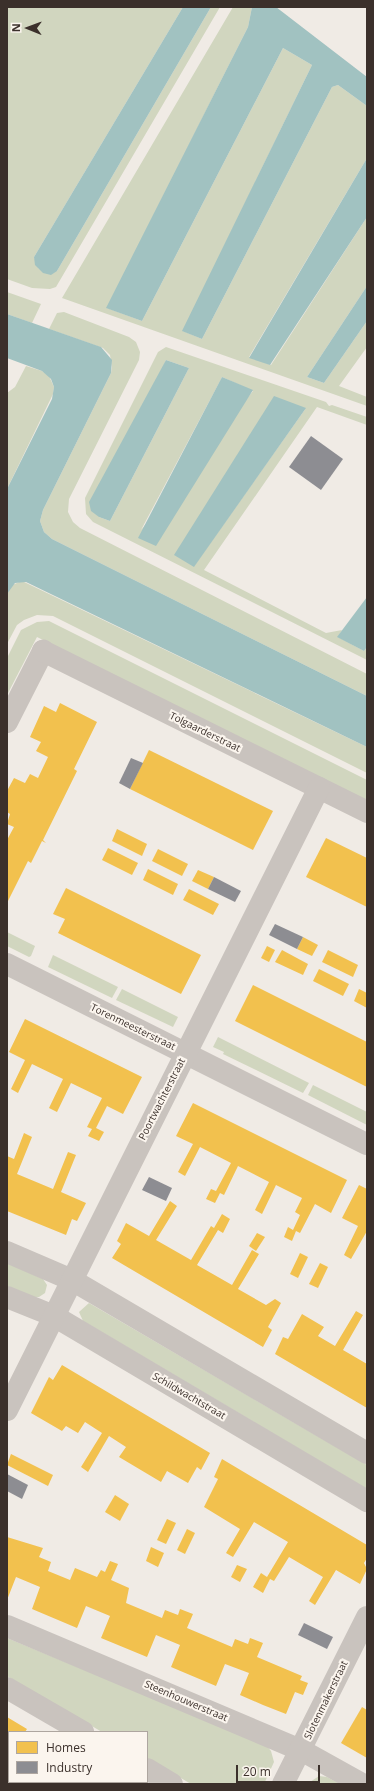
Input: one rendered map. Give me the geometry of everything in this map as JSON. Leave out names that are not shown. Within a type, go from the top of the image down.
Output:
[{"type":"street","name":"Tolgaarderstraat","points":[[7,722],[43,651],[367,812]]},
{"type":"street","name":"Poortwachterstraat","points":[[7,1410],[318,788]]},
{"type":"street","name":"Torenmeesterstraat","points":[[7,964],[367,1144]]},
{"type":"street","points":[[7,1252],[72,1280],[367,1453]]},
{"type":"street","name":"Schildwachtstraat","points":[[7,1297],[54,1316],[367,1501]]},
{"type":"street","name":"Slotenmakerstraat","points":[[283,1784],[367,1617]]},
{"type":"street","name":"Steenhouwerstraat","points":[[7,1626],[301,1750],[362,1784]]},
{"type":"street","points":[[7,1688],[81,1731]]},
{"type":"street","points":[[148,1770],[172,1784]]},
{"type":"green space","points":[[7,7],[183,7],[34,257],[39,269],[57,271],[211,7],[220,7],[56,287],[50,289],[32,288],[7,279]]},
{"type":"green space","points":[[233,7],[252,7],[248,27],[107,308],[142,321],[283,48],[312,65],[183,331],[202,339],[332,87],[338,85],[367,106],[367,158],[249,357],[271,365],[367,217],[367,286],[307,377],[324,383],[367,321],[367,347],[339,386],[367,397],[367,406],[62,298]]},
{"type":"green space","points":[[7,292],[41,304],[32,323],[7,314]]},
{"type":"green space","points":[[64,312],[129,337],[136,342],[140,352],[139,360],[69,499],[68,512],[73,522],[80,528],[367,674],[367,696],[52,539],[44,532],[40,521],[43,510],[111,373],[112,367],[110,355],[103,348],[49,329],[57,313]]},
{"type":"green space","points":[[166,347],[326,402],[329,406],[332,405],[367,417],[367,425],[317,407],[204,570],[326,633],[342,630],[338,637],[364,651],[367,647],[367,660],[93,522],[86,514],[85,498],[158,352]],"holes":[[[166,360],[189,368],[110,521],[99,517]],[[222,377],[253,391],[141,530]],[[306,408],[194,566],[175,555]]]},
{"type":"green space","points":[[26,366],[42,371],[49,376],[54,387],[53,394],[7,489],[7,393],[15,387]]},
{"type":"green space","points":[[22,581],[367,747],[367,773],[53,616],[37,615],[24,620],[17,625],[7,644],[7,594],[12,585]]},
{"type":"green space","points":[[49,621],[367,780],[367,801],[37,637],[7,695],[7,658],[21,630],[37,622]]},
{"type":"green space","points":[[7,932],[35,946],[31,956],[29,957],[7,946]]},
{"type":"green space","points":[[53,955],[118,987],[112,998],[48,967]]},
{"type":"green space","points":[[122,989],[178,1017],[173,1027],[116,1000]]},
{"type":"green space","points":[[218,1037],[309,1083],[303,1093],[223,1054],[224,1052],[213,1047]]},
{"type":"green space","points":[[313,1085],[367,1112],[367,1125],[308,1095]]},
{"type":"green space","points":[[7,1263],[43,1279],[47,1285],[45,1293],[39,1297],[33,1297],[7,1286]]},
{"type":"green space","points":[[89,1303],[367,1465],[367,1489],[83,1321],[79,1312]]},
{"type":"green space","points":[[7,1638],[266,1745],[271,1751],[274,1762],[264,1784],[191,1784],[148,1759],[148,1731],[100,1731],[7,1676]]},
{"type":"green space","points":[[319,1776],[327,1777],[340,1784],[307,1784]]},
{"type":"water","points":[[183,7],[211,7],[57,271],[51,275],[43,273],[35,265],[34,257]]},
{"type":"water","points":[[252,7],[276,7],[367,77],[367,106],[338,85],[332,87],[202,339],[182,331],[312,65],[283,48],[142,321],[106,308],[248,27]]},
{"type":"water","points":[[367,158],[367,217],[270,365],[249,358]]},
{"type":"water","points":[[367,286],[367,321],[324,383],[307,377]]},
{"type":"water","points":[[7,314],[101,347],[112,360],[111,373],[43,510],[40,521],[44,532],[52,539],[367,696],[367,747],[26,582],[15,583],[7,594],[7,489],[52,399],[54,387],[51,379],[42,371],[7,358]]},
{"type":"water","points":[[166,360],[189,368],[110,521],[99,517],[91,511],[89,502]]},
{"type":"water","points":[[222,377],[253,390],[156,546],[138,538]]},
{"type":"water","points":[[274,396],[306,408],[194,567],[174,555]]},
{"type":"water","points":[[367,597],[367,647],[364,651],[337,637]]},
{"type":"building: Homes","points":[[60,703],[97,722],[74,769],[77,771],[43,840],[46,843],[42,841],[31,863],[28,861],[7,903],[7,840],[14,827],[7,824],[10,814],[7,812],[7,791],[14,778],[25,783],[30,774],[38,778],[48,757],[36,751],[41,742],[30,737],[44,706],[56,712]]},
{"type":"building: Homes","points":[[149,750],[273,811],[253,850],[130,789]]},
{"type":"building: Homes","points":[[117,829],[147,844],[142,856],[112,841]]},
{"type":"building: Homes","points":[[326,838],[367,858],[367,907],[306,877]]},
{"type":"building: Homes","points":[[108,848],[138,863],[132,875],[102,860]]},
{"type":"building: Homes","points":[[158,849],[188,864],[182,876],[152,861]]},
{"type":"building: Homes","points":[[148,869],[178,884],[173,895],[143,880]]},
{"type":"building: Homes","points":[[198,870],[214,877],[208,889],[192,881]]},
{"type":"building: Homes","points":[[66,888],[201,955],[181,994],[58,933],[65,919],[53,914]]},
{"type":"building: Homes","points":[[189,889],[219,904],[213,915],[183,900]]},
{"type":"building: Homes","points":[[303,937],[318,945],[312,956],[297,949]]},
{"type":"building: Homes","points":[[267,946],[275,950],[269,962],[261,958]]},
{"type":"building: Homes","points":[[282,950],[308,964],[303,975],[275,962]]},
{"type":"building: Homes","points":[[328,950],[358,965],[353,977],[322,962]]},
{"type":"building: Homes","points":[[319,969],[349,984],[343,996],[313,981]]},
{"type":"building: Homes","points":[[253,985],[367,1042],[367,1087],[235,1021]]},
{"type":"building: Homes","points":[[359,989],[367,993],[367,1008],[354,1001]]},
{"type":"building: Homes","points":[[25,1019],[142,1077],[123,1114],[107,1106],[96,1128],[104,1132],[99,1141],[88,1136],[92,1129],[87,1127],[102,1098],[71,1083],[57,1112],[49,1108],[63,1079],[32,1064],[18,1093],[11,1089],[25,1060],[9,1052]]},
{"type":"building: Homes","points":[[193,1103],[347,1180],[331,1213],[315,1204],[300,1233],[296,1231],[292,1241],[284,1237],[288,1227],[293,1230],[300,1215],[295,1212],[302,1198],[276,1185],[262,1214],[255,1210],[269,1182],[238,1166],[224,1195],[220,1193],[215,1203],[206,1199],[211,1189],[216,1191],[231,1163],[200,1147],[185,1176],[178,1172],[193,1144],[176,1136]]},
{"type":"building: Homes","points":[[24,1133],[32,1137],[17,1174],[53,1189],[68,1152],[76,1155],[61,1192],[86,1203],[77,1221],[72,1219],[66,1235],[7,1211],[7,1156],[14,1159]]},
{"type":"building: Homes","points":[[359,1185],[367,1189],[367,1231],[351,1259],[344,1255],[358,1226],[342,1218]]},
{"type":"building: Homes","points":[[170,1201],[177,1206],[156,1240],[191,1260],[211,1226],[214,1228],[222,1214],[230,1219],[223,1233],[218,1230],[197,1265],[232,1285],[252,1250],[259,1254],[238,1289],[266,1305],[275,1299],[281,1303],[268,1327],[272,1330],[263,1347],[112,1258],[121,1244],[117,1241],[126,1223],[149,1236]]},
{"type":"building: Homes","points":[[257,1233],[265,1237],[256,1251],[249,1246]]},
{"type":"building: Homes","points":[[300,1253],[308,1257],[298,1278],[290,1274]]},
{"type":"building: Homes","points":[[320,1263],[328,1267],[318,1288],[309,1284]]},
{"type":"building: Homes","points":[[356,1311],[363,1315],[343,1350],[367,1364],[367,1408],[275,1354],[283,1337],[288,1339],[302,1314],[324,1327],[318,1336],[335,1346]]},
{"type":"building: Homes","points":[[62,1365],[210,1453],[201,1470],[197,1467],[188,1483],[167,1471],[161,1482],[119,1457],[126,1447],[109,1436],[88,1472],[81,1467],[102,1433],[85,1422],[78,1433],[66,1426],[62,1431],[31,1413],[49,1377],[53,1380]]},
{"type":"building: Homes","points":[[11,1454],[53,1475],[48,1486],[7,1465]]},
{"type":"building: Homes","points":[[222,1459],[367,1545],[367,1558],[364,1563],[367,1569],[360,1584],[336,1570],[315,1605],[309,1601],[323,1577],[289,1557],[274,1581],[270,1579],[263,1593],[253,1587],[261,1573],[267,1577],[288,1542],[254,1522],[233,1557],[226,1553],[240,1529],[204,1507],[218,1479],[214,1477]]},
{"type":"building: Homes","points":[[115,1495],[129,1504],[120,1521],[105,1512]]},
{"type":"building: Homes","points":[[167,1519],[176,1523],[166,1544],[157,1540]]},
{"type":"building: Homes","points":[[187,1529],[195,1533],[185,1554],[177,1550]]},
{"type":"building: Homes","points":[[7,1537],[43,1548],[39,1557],[51,1562],[48,1571],[70,1580],[75,1568],[97,1577],[101,1570],[105,1572],[110,1561],[118,1564],[111,1580],[129,1588],[126,1603],[162,1618],[165,1610],[178,1615],[180,1609],[193,1614],[187,1628],[232,1647],[235,1639],[248,1644],[250,1638],[263,1643],[257,1657],[302,1676],[300,1680],[308,1683],[303,1695],[295,1692],[286,1714],[263,1705],[240,1695],[249,1673],[225,1664],[216,1686],[171,1667],[180,1645],[156,1635],[147,1657],[101,1638],[110,1616],[86,1606],[77,1628],[32,1609],[40,1587],[16,1577],[7,1600]]},
{"type":"building: Homes","points":[[151,1547],[164,1553],[158,1567],[146,1561]]},
{"type":"building: Homes","points":[[237,1565],[247,1569],[240,1582],[231,1577]]},
{"type":"building: Homes","points":[[362,1707],[367,1710],[367,1758],[341,1743]]},
{"type":"building: Homes","points":[[7,1717],[27,1729],[26,1731],[8,1731],[8,1783],[82,1783],[82,1784],[7,1784]]},
{"type":"building: Industry","points":[[311,436],[343,459],[321,490],[289,467]]},
{"type":"building: Industry","points":[[131,758],[143,763],[130,789],[119,783]]},
{"type":"building: Industry","points":[[214,877],[241,891],[235,902],[208,889]]},
{"type":"building: Industry","points":[[275,924],[303,937],[297,949],[269,935]]},
{"type":"building: Industry","points":[[149,1177],[172,1188],[166,1201],[142,1190]]},
{"type":"building: Industry","points":[[7,1474],[28,1485],[22,1499],[7,1491]]},
{"type":"building: Industry","points":[[304,1623],[333,1637],[327,1649],[298,1635]]}]
